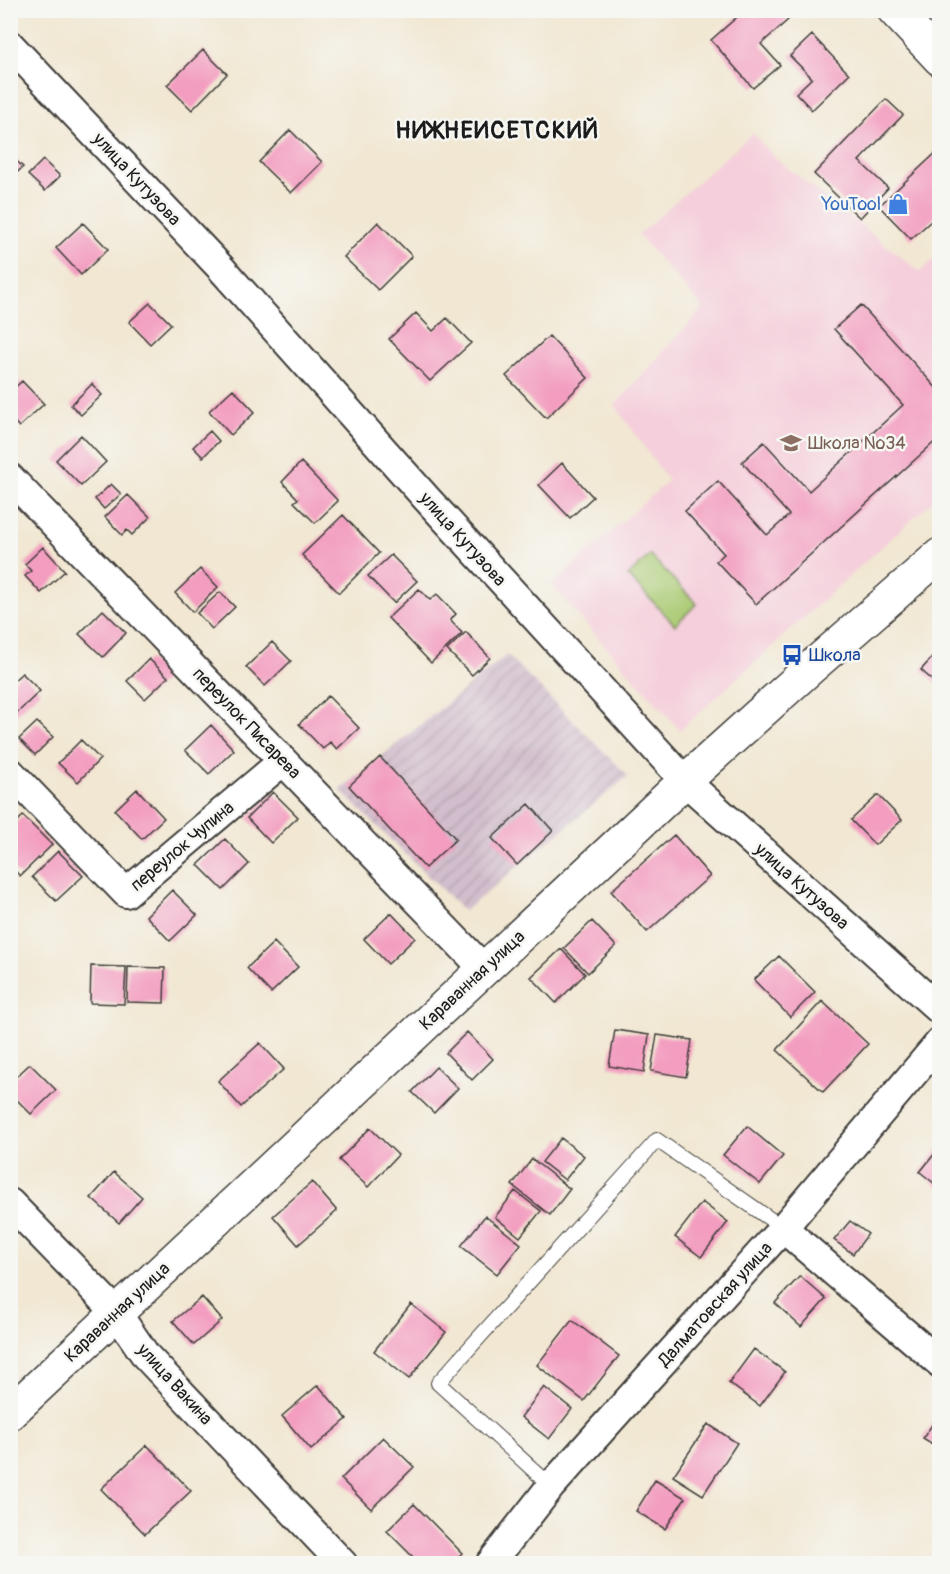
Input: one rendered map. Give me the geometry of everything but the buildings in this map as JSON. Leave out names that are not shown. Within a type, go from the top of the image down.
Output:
[{"type":"street","points":[[894,10],[939,59]]},
{"type":"street","name":"улица Кутузова","points":[[10,45],[219,266],[427,499],[685,781],[939,1010]]},
{"type":"street","name":"переулок Писарева","points":[[10,478],[484,969]]},
{"type":"street","name":"Караванная улица","points":[[10,1413],[685,781],[939,555]]},
{"type":"street","name":"переулок Чупина","points":[[10,772],[126,893],[283,761]]},
{"type":"street","name":"Далматовская улица","points":[[490,1563],[551,1486],[783,1228],[939,1042]]},
{"type":"street","name":"улица Вакина","points":[[10,1203],[116,1312],[146,1356],[343,1563]]},
{"type":"street","points":[[783,1228],[939,1364]]},
{"type":"lane","points":[[551,1486],[438,1383],[657,1140],[783,1228]]},
{"type":"shaded area","name":"Школа №34","points":[[753,133],[775,158],[920,272],[939,254],[939,495],[680,730],[551,585],[668,481],[615,405],[703,308],[638,235]]},
{"type":"shaded area","points":[[507,655],[628,776],[464,911],[340,790]]},
{"type":"green space","points":[[650,555],[697,604],[675,625],[628,576]]},
{"type":"place","name":"YouTool","points":[[898,204]]},
{"type":"place","name":"Школа №34","points":[[791,443]]},
{"type":"place","name":"Школа","points":[[792,655]]},
{"type":"district","name":"НИЖНЕИСЕТСКИЙ","points":[[497,130]]}]
